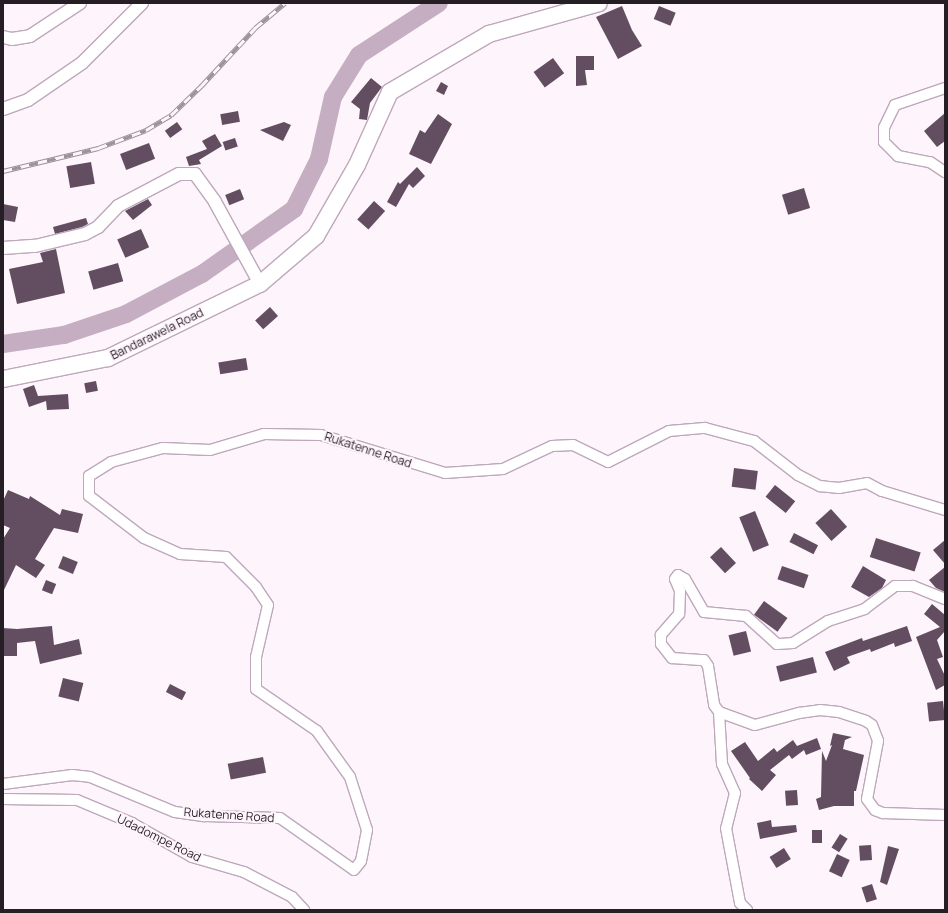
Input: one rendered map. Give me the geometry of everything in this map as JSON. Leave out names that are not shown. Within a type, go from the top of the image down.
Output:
[{"type":"highway","name":"Bandarawela Road","points":[[3,379],[108,358],[260,284],[316,236],[357,165],[390,92],[489,34],[599,3]]},
{"type":"street","points":[[3,37],[12,39],[30,36],[80,3]]},
{"type":"street","points":[[3,109],[28,100],[82,63],[142,3]]},
{"type":"street","points":[[945,88],[904,100],[895,105],[884,128],[884,142],[898,156],[930,162],[945,172]]},
{"type":"street","points":[[3,248],[35,246],[86,234],[98,227],[118,206],[179,174],[195,174],[229,225],[260,284]]},
{"type":"street","name":"Rukatenne Road","points":[[3,784],[72,775],[90,777],[175,812],[205,816],[280,818],[354,870],[361,861],[367,830],[350,777],[317,731],[256,689],[256,657],[268,605],[256,588],[226,557],[180,554],[166,548],[144,538],[89,496],[89,476],[111,462],[163,448],[210,450],[264,434],[321,435],[444,473],[503,469],[552,446],[573,445],[608,462],[670,431],[705,428],[754,441],[798,475],[820,486],[839,488],[867,483],[882,491],[945,510]]},
{"type":"street","points":[[747,910],[740,903],[726,828],[735,793],[722,764],[719,712],[714,705],[708,666],[704,660],[672,658],[661,644],[661,635],[679,614],[680,591],[675,579],[678,575],[685,579],[704,612],[746,616],[777,644],[793,643],[828,621],[865,609],[895,586],[913,586],[945,599]]},
{"type":"street","points":[[719,712],[755,725],[799,713],[820,710],[839,712],[866,721],[872,726],[878,741],[867,799],[875,810],[883,812],[945,815]]},
{"type":"street","name":"Udadompe Road","points":[[3,799],[77,800],[132,823],[192,857],[244,872],[292,897],[304,910]]},
{"type":"building","points":[[622,6],[632,30],[642,46],[618,59],[596,17]]},
{"type":"building","points":[[659,6],[676,13],[670,26],[654,19]]},
{"type":"building","points":[[576,56],[594,56],[594,70],[585,70],[587,85],[576,86]]},
{"type":"building","points":[[553,58],[564,73],[545,87],[534,72]]},
{"type":"building","points":[[371,78],[382,87],[370,103],[367,120],[359,119],[360,109],[351,102]]},
{"type":"building","points":[[441,82],[448,86],[444,95],[436,91]]},
{"type":"building","points":[[238,111],[240,122],[222,125],[220,114]]},
{"type":"building","points":[[945,113],[945,141],[937,147],[924,131]]},
{"type":"building","points":[[438,114],[452,124],[431,164],[409,154],[420,130],[425,133]]},
{"type":"building","points":[[177,122],[182,129],[170,138],[165,131]]},
{"type":"building","points":[[284,122],[291,125],[283,141],[260,130]]},
{"type":"building","points":[[215,134],[222,146],[199,160],[201,164],[189,166],[186,157],[207,149],[202,141]]},
{"type":"building","points":[[235,138],[238,147],[225,151],[223,142]]},
{"type":"building","points":[[149,143],[155,159],[126,170],[120,154]]},
{"type":"building","points":[[91,162],[95,184],[70,188],[66,166]]},
{"type":"building","points":[[417,167],[425,176],[413,188],[409,184],[396,207],[387,202],[398,182],[400,184]]},
{"type":"building","points":[[804,188],[810,208],[788,215],[782,195]]},
{"type":"building","points":[[240,189],[244,199],[229,205],[225,195]]},
{"type":"building","points":[[148,199],[152,205],[133,220],[125,211]]},
{"type":"building","points":[[374,201],[385,211],[368,230],[357,220]]},
{"type":"building","points":[[3,204],[18,207],[15,222],[3,220]]},
{"type":"building","points":[[86,218],[88,224],[55,234],[53,227]]},
{"type":"building","points":[[141,229],[149,247],[125,258],[117,240]]},
{"type":"building","points":[[56,249],[65,293],[17,304],[9,269],[43,262],[40,253]]},
{"type":"building","points":[[118,263],[123,281],[93,290],[88,272]]},
{"type":"building","points":[[270,307],[278,316],[263,329],[255,320]]},
{"type":"building","points":[[246,358],[248,370],[220,374],[218,362]]},
{"type":"building","points":[[96,381],[98,391],[86,393],[84,383]]},
{"type":"building","points":[[34,385],[38,396],[68,394],[69,409],[47,410],[46,401],[29,407],[23,389]]},
{"type":"building","points":[[734,468],[758,471],[756,490],[732,487]]},
{"type":"building","points":[[775,485],[795,501],[786,513],[766,497]]},
{"type":"building","points":[[8,490],[29,499],[30,496],[60,515],[62,509],[83,514],[78,533],[54,528],[35,559],[45,565],[36,578],[16,565],[3,592],[3,539],[10,528],[3,525],[3,501]]},
{"type":"building","points":[[831,509],[847,527],[831,541],[815,523]]},
{"type":"building","points":[[755,511],[769,545],[753,552],[739,517]]},
{"type":"building","points":[[794,533],[818,545],[814,554],[789,542]]},
{"type":"building","points":[[876,538],[921,553],[915,572],[870,557]]},
{"type":"building","points":[[945,540],[945,564],[933,550]]},
{"type":"building","points":[[721,547],[736,563],[725,573],[710,557]]},
{"type":"building","points":[[63,556],[78,562],[73,574],[58,568]]},
{"type":"building","points":[[782,566],[808,575],[804,588],[777,579]]},
{"type":"building","points":[[863,566],[886,580],[882,588],[869,597],[851,587]]},
{"type":"building","points":[[945,567],[945,592],[936,588],[929,580]]},
{"type":"building","points":[[46,580],[56,584],[52,594],[42,590]]},
{"type":"building","points":[[764,601],[787,618],[777,632],[754,615]]},
{"type":"building","points":[[932,604],[945,615],[945,631],[937,640],[943,657],[937,659],[945,676],[945,685],[936,690],[916,637],[940,627],[924,614]]},
{"type":"building","points":[[52,626],[54,645],[79,639],[82,654],[40,664],[35,641],[17,643],[17,656],[3,656],[3,628],[17,629]]},
{"type":"building","points":[[907,626],[912,641],[895,647],[894,643],[871,652],[870,649],[847,657],[850,663],[834,671],[825,652],[862,638],[863,641]]},
{"type":"building","points":[[746,631],[751,651],[734,656],[729,635]]},
{"type":"building","points":[[813,657],[817,673],[780,682],[776,666]]},
{"type":"building","points":[[63,678],[83,683],[79,702],[58,696]]},
{"type":"building","points":[[170,684],[186,692],[182,700],[166,692]]},
{"type":"building","points":[[943,701],[945,720],[929,722],[927,703]]},
{"type":"building","points":[[833,733],[852,737],[845,740],[843,749],[864,755],[856,791],[854,791],[854,806],[834,806],[819,810],[816,799],[821,797],[822,751],[826,761],[832,745],[830,746]]},
{"type":"building","points":[[817,738],[821,749],[806,755],[804,750],[792,759],[789,755],[770,770],[776,775],[762,791],[749,779],[750,778],[731,751],[745,742],[758,761],[774,748],[777,752],[793,740],[797,746]]},
{"type":"building","points":[[263,757],[266,773],[231,780],[228,764]]},
{"type":"building","points":[[797,790],[798,805],[786,806],[785,791]]},
{"type":"building","points":[[771,820],[772,827],[796,825],[797,832],[760,839],[757,823]]},
{"type":"building","points":[[812,830],[822,830],[822,843],[812,843]]},
{"type":"building","points":[[840,834],[848,839],[839,852],[832,848]]},
{"type":"building","points":[[871,845],[872,860],[860,861],[859,846]]},
{"type":"building","points":[[888,846],[899,849],[887,885],[880,882]]},
{"type":"building","points":[[784,848],[791,859],[776,868],[770,857]]},
{"type":"building","points":[[837,854],[850,860],[842,877],[829,871]]},
{"type":"building","points":[[872,884],[877,899],[866,903],[862,887]]},
{"type":"waterway","points":[[3,344],[64,335],[126,314],[202,274],[294,209],[319,159],[333,97],[359,55],[439,3]]},
{"type":"railway","points":[[3,171],[98,148],[146,130],[171,115],[201,86],[255,28],[285,3]]}]
